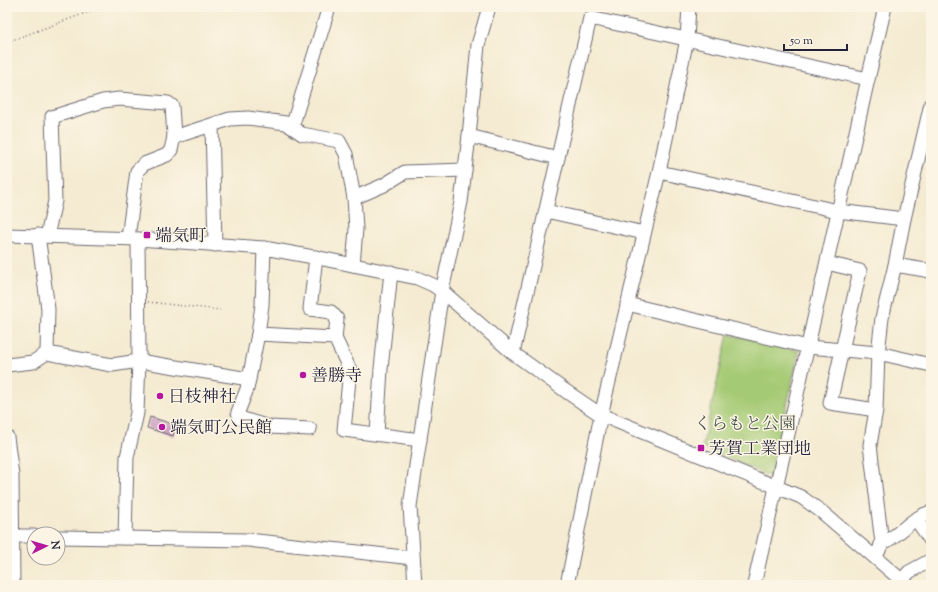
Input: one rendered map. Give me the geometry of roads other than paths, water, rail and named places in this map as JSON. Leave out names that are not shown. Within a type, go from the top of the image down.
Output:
[{"type":"street","points":[[292,127],[329,7]]},
{"type":"street","points":[[415,585],[410,506],[442,291],[465,170],[478,45],[489,7]]},
{"type":"street","points":[[567,585],[601,415],[659,172],[687,39],[689,7]]},
{"type":"street","points":[[754,585],[868,78],[886,7]]},
{"type":"street","points":[[513,353],[590,18],[868,78]]},
{"type":"street","points":[[47,354],[48,309],[43,236],[55,201],[52,117],[103,101],[119,99],[168,103],[172,106],[174,138],[171,150],[167,155],[144,164],[137,172],[133,239],[138,300],[139,361],[137,413],[127,457],[125,538]]},
{"type":"street","points":[[876,557],[881,544],[870,445],[876,410],[878,353],[882,318],[931,104]]},
{"type":"street","points":[[174,138],[230,119],[248,118],[286,123],[302,134],[339,141],[346,154],[354,198],[356,229],[353,265]]},
{"type":"street","points":[[212,125],[214,245]]},
{"type":"street","points":[[469,136],[558,158]]},
{"type":"street","points":[[354,198],[384,185],[405,172],[465,170]]},
{"type":"street","points":[[659,172],[838,211],[904,219]]},
{"type":"street","points":[[546,211],[644,233]]},
{"type":"street","points":[[7,235],[133,239],[264,248],[417,278],[442,291],[513,353],[601,415],[801,497],[822,512],[876,557],[904,583],[909,572],[931,560]]},
{"type":"street","points":[[264,248],[262,305],[258,334],[247,390],[238,412],[240,418],[269,426],[310,429]]},
{"type":"street","points":[[316,257],[310,309],[331,312],[337,319],[335,338],[350,370],[344,430],[420,440]]},
{"type":"street","points":[[827,263],[860,271],[830,403],[876,410]]},
{"type":"street","points":[[895,265],[931,271]]},
{"type":"street","points":[[377,434],[381,369],[391,272]]},
{"type":"street","points":[[627,304],[808,347],[878,353],[931,365]]},
{"type":"street","points":[[258,334],[335,338]]},
{"type":"street","points":[[7,365],[33,362],[47,354],[112,365],[139,361],[249,379]]},
{"type":"street","points":[[7,437],[12,475],[10,536],[13,585]]},
{"type":"street","points":[[881,544],[890,541],[921,515],[931,512]]},
{"type":"street","points":[[916,519],[931,541]]},
{"type":"street","points":[[10,536],[26,536]]},
{"type":"street","points":[[66,537],[248,540],[413,558]]},
{"type":"place","name":"端気町","points":[[147,235]]},
{"type":"place","name":"善勝寺","points":[[303,375]]},
{"type":"place","name":"日枝神社","points":[[160,396]]},
{"type":"place","name":"端気町公民館","points":[[162,427]]},
{"type":"place","name":"芳賀工業団地","points":[[701,448]]},
{"type":"park label","name":"くらもと公園","points":[[745,423]]}]
